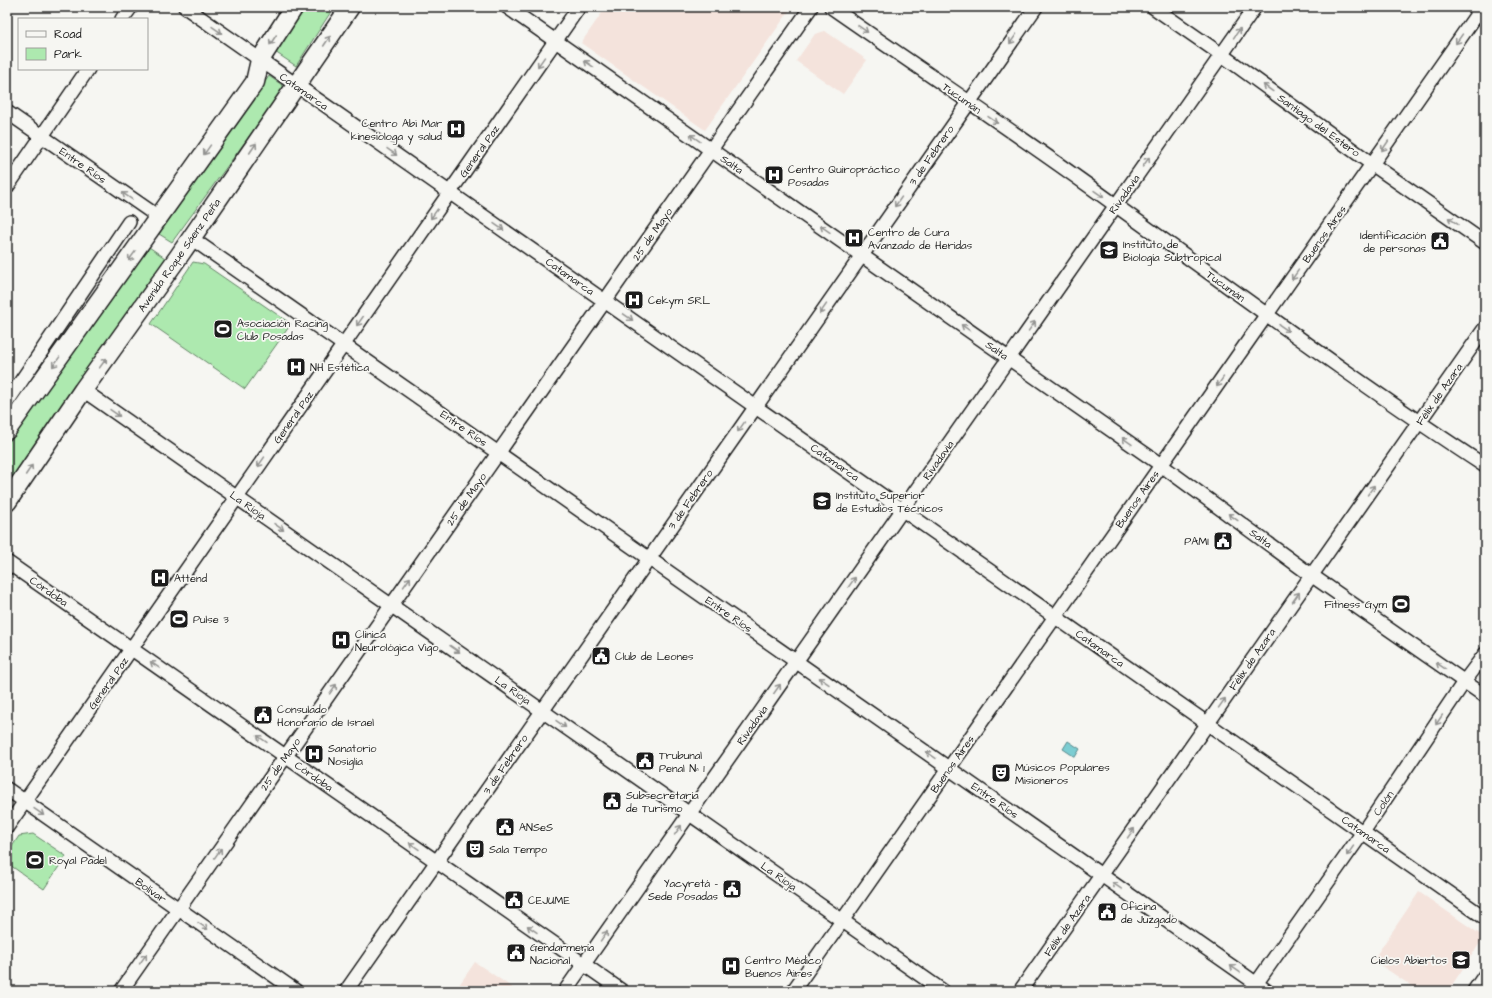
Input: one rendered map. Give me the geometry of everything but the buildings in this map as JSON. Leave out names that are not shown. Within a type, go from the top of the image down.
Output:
[{"type":"main road","points":[[7,430],[160,218],[255,82],[260,60],[294,7]]},
{"type":"main road","name":"Avenida Roque Sáenz Peña","points":[[7,502],[83,390],[192,238],[350,7]]},
{"type":"street","points":[[123,18],[131,7]]},
{"type":"street","name":"Catamarca","points":[[185,7],[1485,918]]},
{"type":"street","name":"Salta","points":[[507,7],[1161,465],[1311,575],[1485,696]]},
{"type":"street","name":"General Paz","points":[[7,827],[579,7]]},
{"type":"street","name":"25 de Mayo","points":[[121,991],[811,7]]},
{"type":"street","name":"Tucumán","points":[[831,7],[1116,205],[1266,316],[1419,423],[1485,466]]},
{"type":"street","name":"3 de Febrero","points":[[346,991],[861,254],[1036,7]]},
{"type":"street","name":"Santiago del Estero","points":[[1153,7],[1485,243]]},
{"type":"street","name":"Rivadavia","points":[[565,991],[1255,7]]},
{"type":"street","name":"Buenos Aires","points":[[793,991],[1482,7]]},
{"type":"street","points":[[7,187],[87,70]]},
{"type":"street","name":"Entre Ríos","points":[[7,112],[160,218]]},
{"type":"street","points":[[7,402],[129,222]]},
{"type":"street","name":"Entre Ríos","points":[[192,238],[1102,875],[1258,988]]},
{"type":"street","name":"Félix de Azara","points":[[1020,991],[1485,328]]},
{"type":"street","name":"La Rioja","points":[[83,390],[943,991]]},
{"type":"street","name":"Córdoba","points":[[7,562],[622,991]]},
{"type":"street","name":"Colón","points":[[1258,988],[1464,682],[1485,654]]},
{"type":"street","name":"Bolívar","points":[[7,789],[296,991]]},
{"type":"street","points":[[1474,991],[1485,975]]},
{"type":"shaded area","points":[[606,7],[792,7],[705,130],[581,43]]},
{"type":"shaded area","points":[[825,31],[867,60],[843,94],[796,61],[815,34]]},
{"type":"shaded area","points":[[1419,892],[1484,937],[1448,991],[1419,991],[1373,960]]},
{"type":"shaded area","points":[[475,962],[517,991],[455,991]]},
{"type":"green space","points":[[300,7],[334,7],[296,66],[272,50]]},
{"type":"green space","points":[[269,76],[285,87],[172,242],[159,234]]},
{"type":"green space","points":[[146,245],[168,260],[7,486],[7,445]]},
{"type":"green space","name":"Asociación Racing Club Posadas","points":[[193,262],[204,264],[291,324],[245,389],[151,324]]},
{"type":"green space","name":"Royal Padel","points":[[33,834],[66,856],[44,889],[7,863],[7,854],[19,836]]},
{"type":"water","points":[[1068,741],[1080,749],[1075,757],[1063,749]]},
{"type":"place","name":"Centro Abi Mar kinesiologa y salud","points":[[456,129]]},
{"type":"place","name":"Centro Quiropráctico Posadas","points":[[774,175]]},
{"type":"place","name":"Centro de Cura Avanzado de Heridas","points":[[854,238]]},
{"type":"place","name":"Identificación de personas","points":[[1440,241]]},
{"type":"place","name":"Instituto de Biología Subtropical","points":[[1109,250]]},
{"type":"place","name":"Cekym SRL","points":[[634,300]]},
{"type":"place","name":"Asociación Racing Club Posadas","points":[[223,329]]},
{"type":"place","name":"NH Estética","points":[[296,367]]},
{"type":"place","name":"Instituto Superior de Estudios Técnicos","points":[[822,501]]},
{"type":"place","name":"PAMI","points":[[1223,541]]},
{"type":"place","name":"Attend","points":[[160,578]]},
{"type":"place","name":"Fitness Gym","points":[[1401,604]]},
{"type":"place","name":"Pulse 3","points":[[179,619]]},
{"type":"place","name":"Clínica Neurológica Vigo","points":[[341,640]]},
{"type":"place","name":"Club de Leones","points":[[601,656]]},
{"type":"place","name":"Consulado Honorario de Israel","points":[[263,715]]},
{"type":"place","name":"Sanatorio Nosiglia","points":[[314,754]]},
{"type":"place","name":"Trubunal Penal Nª 1","points":[[645,761]]},
{"type":"place","name":"Músicos Populares Misioneros","points":[[1001,773]]},
{"type":"place","name":"Subsecretaría de Turismo","points":[[612,801]]},
{"type":"place","name":"ANSeS","points":[[505,827]]},
{"type":"place","name":"Sala Tempo","points":[[475,849]]},
{"type":"place","name":"Royal Padel","points":[[35,860]]},
{"type":"place","name":"Yacyretá - Sede Posadas","points":[[732,889]]},
{"type":"place","name":"CEJUME","points":[[514,900]]},
{"type":"place","name":"Oficina de Juzgado","points":[[1107,912]]},
{"type":"place","name":"Gendarmería Nacional","points":[[516,953]]},
{"type":"place","name":"Cielos Abiertos","points":[[1461,960]]},
{"type":"place","name":"Centro Médico Buenos Aires","points":[[731,966]]}]
